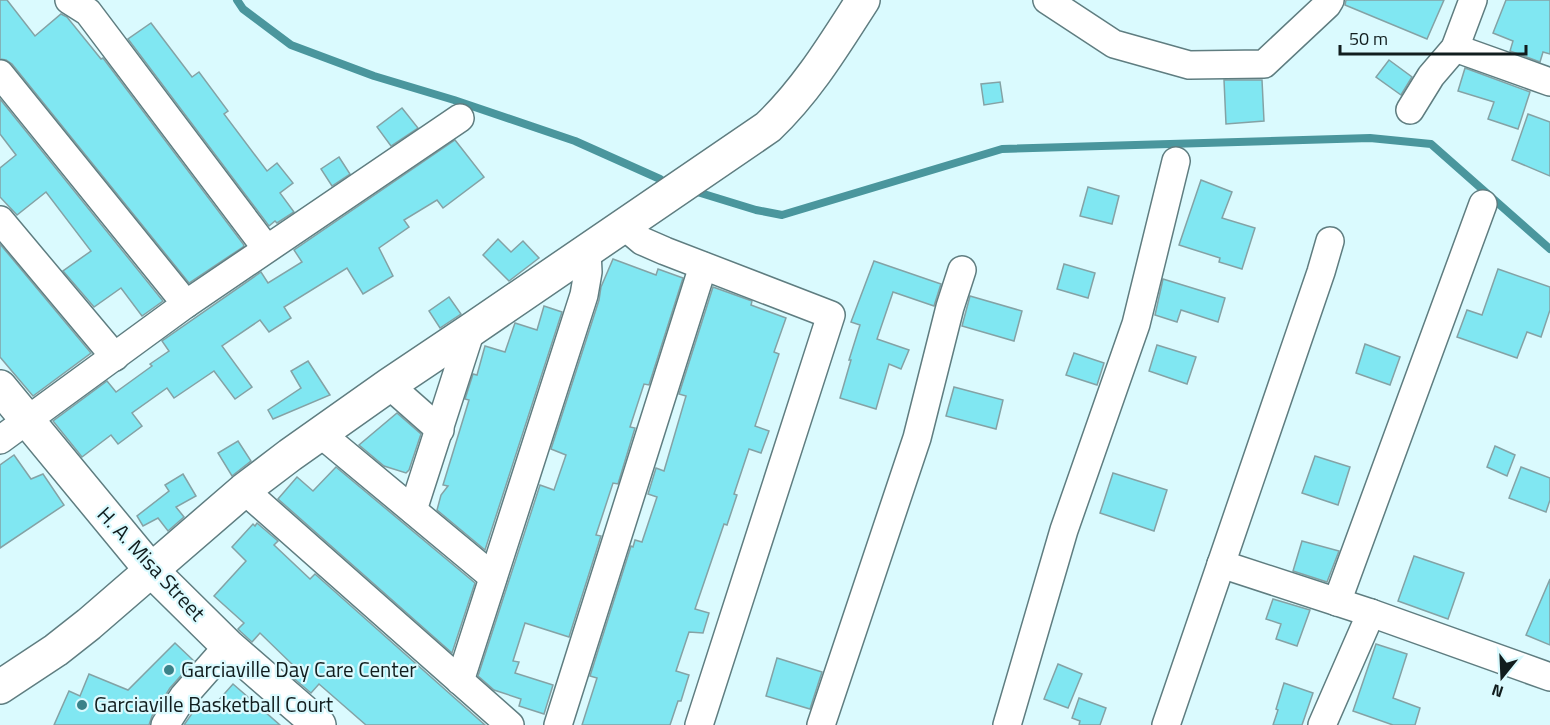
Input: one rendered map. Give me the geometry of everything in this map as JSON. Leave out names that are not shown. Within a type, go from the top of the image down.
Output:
[{"type":"street","points":[[69,0],[88,12],[266,248]]},
{"type":"street","points":[[0,687],[56,650],[111,606],[244,490],[389,385],[746,143],[782,114],[808,84],[864,0]]},
{"type":"street","points":[[1047,0],[1114,44],[1189,65],[1264,64],[1325,2]]},
{"type":"street","points":[[1410,110],[1431,76],[1455,48],[1473,0]]},
{"type":"street","points":[[1455,48],[1550,82]]},
{"type":"street","points":[[0,74],[186,304]]},
{"type":"street","points":[[0,440],[266,248],[460,118]]},
{"type":"street","points":[[1008,725],[1064,530],[1136,324],[1176,161]]},
{"type":"street","points":[[1337,602],[1483,204]]},
{"type":"street","points":[[0,220],[115,357]]},
{"type":"street","points":[[623,225],[642,241],[831,315],[699,725]]},
{"type":"street","points":[[1166,725],[1330,241]]},
{"type":"street","points":[[460,681],[584,295],[587,283],[587,250]]},
{"type":"street","points":[[558,725],[703,266]]},
{"type":"street","points":[[821,725],[916,438],[962,270]]},
{"type":"street","points":[[412,510],[471,330]]},
{"type":"street","points":[[389,385],[440,430]]},
{"type":"street","name":"H. A. Misa Street","points":[[0,387],[151,570],[228,646],[319,725]]},
{"type":"street","points":[[321,434],[493,576]]},
{"type":"street","points":[[244,490],[510,725]]},
{"type":"street","points":[[1221,564],[1371,613],[1550,677]]},
{"type":"street","points":[[1323,725],[1371,613]]},
{"type":"street","points":[[165,725],[183,697],[228,646]]},
{"type":"building","points":[[0,0],[7,0],[35,36],[61,14],[67,17],[101,59],[103,58],[244,245],[243,247],[189,283],[12,64],[0,59]]},
{"type":"building","points":[[1346,0],[1444,0],[1427,39],[1345,5]]},
{"type":"building","points":[[1506,0],[1550,0],[1550,54],[1543,52],[1540,62],[1510,51],[1513,41],[1493,33]]},
{"type":"building","points":[[151,23],[192,77],[199,72],[228,111],[224,114],[267,171],[277,163],[293,183],[280,193],[294,212],[269,226],[128,39]]},
{"type":"building","points":[[1389,60],[1412,77],[1401,95],[1376,77]]},
{"type":"building","points":[[1465,68],[1530,92],[1518,129],[1488,119],[1494,102],[1458,91]]},
{"type":"building","points":[[1224,80],[1262,80],[1264,121],[1226,124]]},
{"type":"building","points":[[1000,82],[1003,102],[984,105],[981,84]]},
{"type":"building","points":[[0,99],[163,301],[142,316],[121,288],[94,307],[63,271],[91,251],[46,192],[17,215],[0,197],[0,168],[16,155],[0,134]]},
{"type":"building","points":[[402,108],[418,128],[391,146],[377,127]]},
{"type":"building","points":[[1528,114],[1550,122],[1550,176],[1512,160]]},
{"type":"building","points":[[455,140],[484,177],[443,208],[437,200],[404,220],[409,227],[379,248],[393,276],[363,294],[347,268],[284,307],[291,318],[269,332],[260,320],[222,346],[252,387],[235,399],[214,371],[174,398],[167,388],[132,413],[142,426],[118,444],[111,435],[82,457],[53,421],[107,381],[116,392],[169,351],[162,341],[261,272],[268,283],[302,262],[294,250]]},
{"type":"building","points":[[339,157],[350,174],[332,186],[321,169]]},
{"type":"building","points":[[1201,180],[1232,192],[1222,218],[1255,228],[1242,269],[1219,262],[1220,258],[1179,245]]},
{"type":"building","points":[[1088,187],[1119,196],[1112,224],[1080,216]]},
{"type":"building","points":[[498,239],[511,252],[523,241],[539,258],[509,281],[483,255]]},
{"type":"building","points":[[0,244],[91,353],[33,396],[0,357]]},
{"type":"building","points":[[613,259],[656,275],[658,269],[683,278],[649,385],[644,384],[630,427],[635,428],[618,484],[613,483],[596,535],[601,536],[569,637],[525,623],[513,661],[519,662],[515,673],[553,685],[544,714],[519,706],[521,699],[494,690],[478,676],[540,485],[554,490],[566,455],[551,449],[599,300],[601,287]]},
{"type":"building","points":[[874,261],[941,284],[934,306],[893,292],[877,339],[909,350],[901,369],[889,364],[876,409],[840,398],[860,325],[851,322]]},
{"type":"building","points":[[1064,264],[1095,273],[1088,298],[1057,289]]},
{"type":"building","points":[[1498,269],[1550,287],[1550,310],[1541,337],[1527,332],[1517,358],[1457,337],[1467,310],[1482,315]]},
{"type":"building","points":[[1163,279],[1225,298],[1218,322],[1181,310],[1177,322],[1155,315]]},
{"type":"building","points":[[713,287],[752,301],[751,305],[786,318],[774,352],[779,354],[755,426],[769,431],[761,453],[749,449],[734,494],[737,495],[727,525],[724,524],[695,609],[709,613],[703,633],[689,632],[676,671],[689,675],[670,725],[582,725],[597,678],[590,676],[631,546],[633,547],[635,540],[642,542],[657,497],[648,494],[656,468],[664,471],[686,396],[679,394]]},
{"type":"building","points":[[970,296],[1022,311],[1014,341],[962,326]]},
{"type":"building","points":[[449,297],[461,314],[440,328],[429,311]]},
{"type":"building","points":[[544,306],[562,312],[485,550],[437,510],[441,495],[448,486],[443,485],[469,400],[465,399],[473,374],[477,375],[485,346],[505,352],[515,323],[537,330]]},
{"type":"building","points":[[1365,344],[1400,357],[1390,385],[1356,373]]},
{"type":"building","points":[[1157,345],[1196,357],[1187,384],[1149,371]]},
{"type":"building","points":[[1074,353],[1104,363],[1097,385],[1066,375]]},
{"type":"building","points":[[308,361],[330,395],[273,419],[268,410],[301,388],[291,371]]},
{"type":"building","points":[[954,387],[1003,400],[996,429],[946,416]]},
{"type":"building","points":[[397,413],[421,434],[406,473],[384,466],[359,445]]},
{"type":"building","points":[[238,441],[251,461],[232,476],[218,453]]},
{"type":"building","points":[[1495,446],[1515,455],[1507,476],[1487,467]]},
{"type":"building","points":[[14,455],[31,479],[43,474],[64,505],[0,548],[0,465]]},
{"type":"building","points":[[1315,456],[1350,467],[1338,505],[1302,493]]},
{"type":"building","points":[[336,467],[475,583],[452,653],[278,499],[297,477],[313,491]]},
{"type":"building","points":[[1521,467],[1550,478],[1550,500],[1546,512],[1509,498]]},
{"type":"building","points":[[1113,473],[1167,490],[1154,531],[1100,513]]},
{"type":"building","points":[[183,474],[196,496],[176,507],[184,517],[168,531],[158,518],[143,526],[137,516],[169,491],[165,485]]},
{"type":"building","points":[[257,523],[278,541],[274,545],[310,579],[315,574],[485,725],[366,725],[319,684],[311,693],[291,676],[297,669],[260,633],[252,642],[238,629],[244,623],[214,596],[246,561],[232,547],[253,524],[255,526]]},
{"type":"building","points":[[1302,541],[1339,551],[1327,582],[1293,571]]},
{"type":"building","points":[[1414,556],[1464,573],[1448,619],[1398,601]]},
{"type":"building","points":[[1550,579],[1550,645],[1526,635]]},
{"type":"building","points":[[1273,599],[1310,610],[1297,646],[1276,639],[1281,624],[1266,619]]},
{"type":"building","points":[[175,643],[194,661],[170,688],[152,716],[149,725],[54,725],[69,691],[80,696],[89,674],[128,690]]},
{"type":"building","points":[[1376,644],[1407,654],[1393,698],[1420,708],[1415,725],[1393,725],[1353,711]]},
{"type":"building","points":[[777,658],[822,672],[810,709],[766,696]]},
{"type":"building","points":[[1058,664],[1082,674],[1068,708],[1044,699]]},
{"type":"building","points":[[1284,683],[1313,693],[1302,725],[1273,725]]},
{"type":"building","points":[[233,684],[280,725],[184,725],[200,702],[209,711]]},
{"type":"building","points":[[1079,698],[1106,708],[1100,725],[1079,725],[1080,721],[1072,718]]},
{"type":"waterway","points":[[237,0],[243,9],[291,45],[374,76],[575,141],[660,179]]},
{"type":"waterway","points":[[694,191],[756,210],[782,215],[1002,149],[1370,138],[1431,144],[1550,249]]},
{"type":"place","name":"Garciaville Day Care Center","points":[[169,670]]},
{"type":"place","name":"Garciaville Basketball Court","points":[[82,705]]}]
